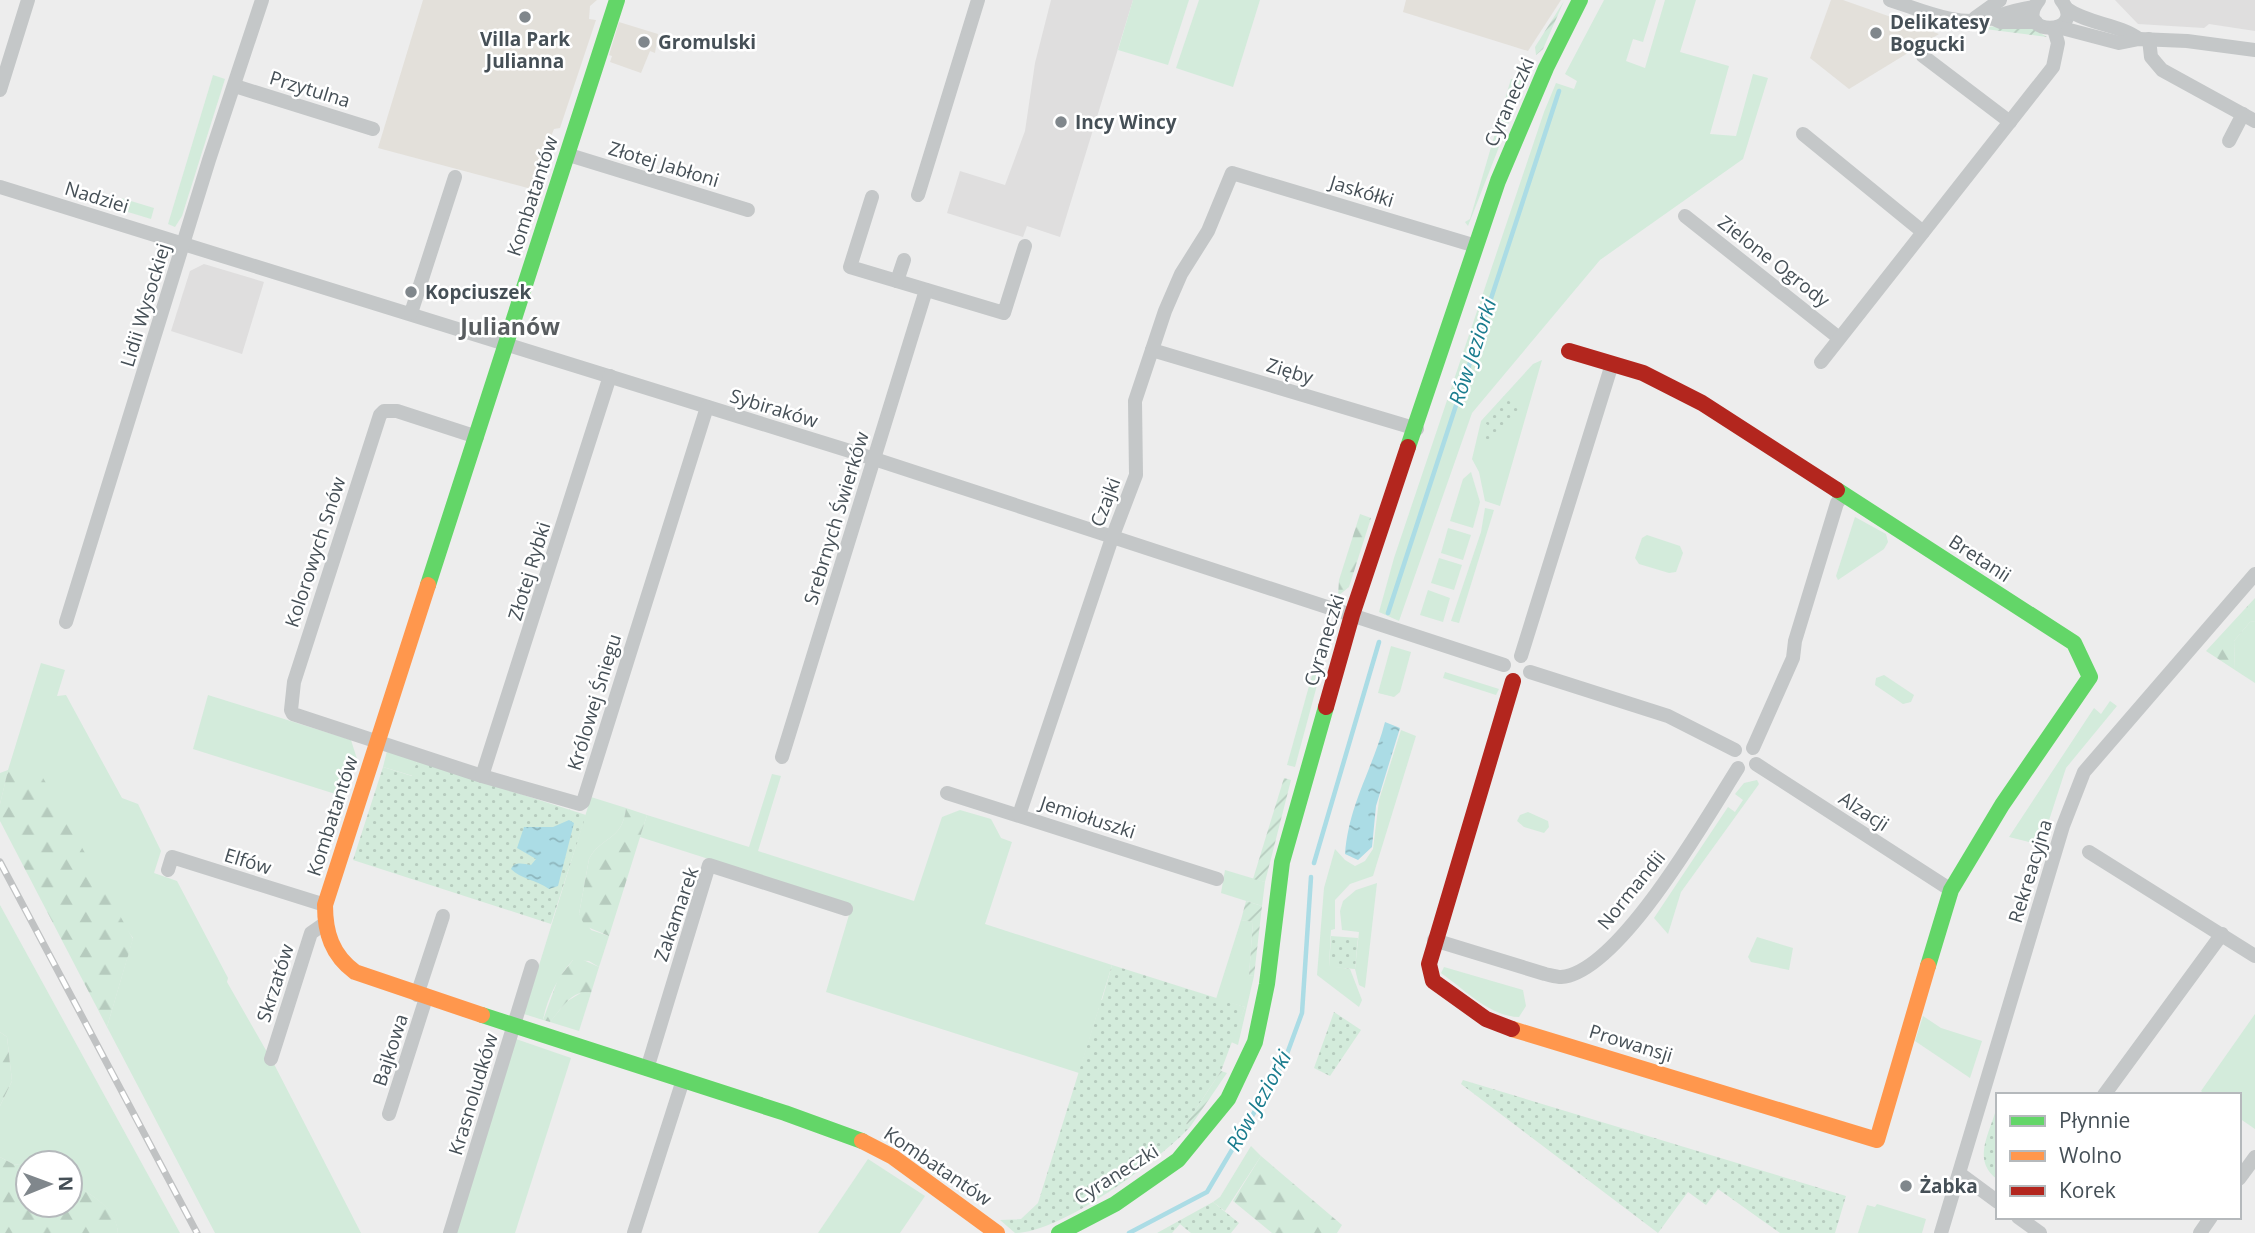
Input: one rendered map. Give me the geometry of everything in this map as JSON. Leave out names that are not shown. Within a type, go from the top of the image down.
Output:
[{"type":"street","points":[[0,90],[28,0]]},
{"type":"street","name":"Lidii Wysockiej","points":[[66,622],[262,0]]},
{"type":"street","name":"Kombatantów","points":[[617,0],[325,905],[324,924],[335,954],[356,973],[785,1113],[869,1144],[893,1157],[997,1233]]},
{"type":"street","points":[[918,195],[978,0]]},
{"type":"street","name":"Cyraneczki","points":[[1059,1233],[1115,1204],[1178,1160],[1212,1121],[1241,1074],[1262,1014],[1282,862],[1352,615],[1514,139],[1580,0]]},
{"type":"street","points":[[1890,0],[1946,18],[2036,22],[2045,29],[2056,28],[2119,43],[2144,39],[2255,50]]},
{"type":"street","points":[[1974,19],[2000,0]]},
{"type":"street","points":[[1992,18],[2000,13],[2036,3],[2036,22]]},
{"type":"street","points":[[2056,28],[2065,19],[2064,3]]},
{"type":"street","points":[[2064,3],[2082,19],[2144,39],[2158,67],[2249,118],[2229,141]]},
{"type":"street","points":[[1821,362],[2053,67],[2058,43],[2056,28]]},
{"type":"street","points":[[1923,56],[2010,122]]},
{"type":"street","name":"Przytulna","points":[[235,86],[373,129]]},
{"type":"street","points":[[1803,134],[1923,232]]},
{"type":"street","name":"Złotej Jabłoni","points":[[569,155],[748,210]]},
{"type":"street","name":"Czajki","points":[[1019,815],[1112,538],[1136,475],[1135,401],[1152,350],[1178,281],[1208,231],[1228,179],[1232,173],[1237,173]]},
{"type":"street","name":"Jaskółki","points":[[1237,173],[1476,246]]},
{"type":"street","points":[[411,313],[455,177]]},
{"type":"street","name":"Nadziei","points":[[0,187],[183,244]]},
{"type":"street","points":[[872,197],[850,267],[1004,313],[1025,246]]},
{"type":"street","name":"Zielone Ogrody","points":[[1685,216],[1839,338]]},
{"type":"street","name":"Sybiraków","points":[[183,244],[610,376],[1352,615]]},
{"type":"street","points":[[897,281],[904,260]]},
{"type":"street","name":"Srebrnych Świerków","points":[[782,757],[926,290]]},
{"type":"street","name":"Zięby","points":[[1152,350],[1417,429]]},
{"type":"street","name":"Bretanii","points":[[1569,351],[1643,373],[1703,403],[2074,643],[2090,677],[2002,805],[1951,890]]},
{"type":"street","points":[[1521,656],[1612,364]]},
{"type":"street","name":"Złotej Rybki","points":[[482,776],[610,376]]},
{"type":"street","name":"Królowej Śniegu","points":[[378,743],[573,804],[583,802],[707,407]]},
{"type":"street","name":"Kolorowych Snów","points":[[378,743],[293,714],[290,705],[294,682],[376,425],[380,415],[392,410],[477,437]]},
{"type":"street","points":[[1753,748],[1793,658],[1795,641],[1833,516],[1843,495]]},
{"type":"street","name":"Rekreacyjna","points":[[1941,1233],[2063,826],[2084,772],[2255,574]]},
{"type":"street","points":[[1352,615],[1504,665]]},
{"type":"street","points":[[1504,665],[1513,656],[1521,656],[1528,660],[1530,672]]},
{"type":"street","points":[[1504,665],[1507,676],[1513,681],[1521,681],[1530,672]]},
{"type":"street","points":[[1530,672],[1668,716],[1735,750]]},
{"type":"street","name":"Prowansji","points":[[1513,681],[1429,964],[1433,981],[1486,1019],[1877,1140],[1951,890]]},
{"type":"street","points":[[1741,746],[1753,748],[1757,755],[1756,764],[1746,771],[1738,768],[1733,762],[1735,750],[1741,746]]},
{"type":"street","name":"Alzacji","points":[[1756,764],[1951,890]]},
{"type":"street","name":"Normandii","points":[[1434,940],[1554,976],[1562,977],[1583,968],[1637,919],[1677,866],[1738,768]]},
{"type":"street","name":"Jemiołuszki","points":[[947,793],[1217,879]]},
{"type":"street","points":[[2089,852],[2255,956]]},
{"type":"street","name":"Elfów","points":[[168,870],[173,858],[325,905]]},
{"type":"street","name":"Zakamarek","points":[[647,1069],[709,865],[846,909]]},
{"type":"street","name":"Bajkowa","points":[[389,1114],[443,916]]},
{"type":"street","name":"Skrzatów","points":[[271,1059],[311,933],[324,924]]},
{"type":"street","points":[[2105,1093],[2222,934]]},
{"type":"street","name":"Krasnoludków","points":[[450,1233],[532,966]]},
{"type":"street","points":[[638,1232],[683,1080]]},
{"type":"street","points":[[2241,1176],[2255,1157]]},
{"type":"street","points":[[1960,1174],[1996,1201]]},
{"type":"street","points":[[2021,1219],[2040,1233]]},
{"type":"shaded area","points":[[423,0],[597,0],[590,6],[589,19],[596,20],[560,128],[554,129],[550,139],[556,140],[539,191],[378,148]]},
{"type":"shaded area","name":"Incy Wincy","points":[[1051,0],[1133,0],[1060,237],[1027,226],[1023,237],[947,213],[960,171],[1005,185],[1025,131],[1035,63]]},
{"type":"shaded area","points":[[1406,0],[1561,0],[1528,51],[1403,12]]},
{"type":"shaded area","points":[[1831,0],[1843,0],[1939,34],[1849,89],[1810,58]]},
{"type":"shaded area","points":[[2115,0],[2255,0],[2255,31],[2209,24],[2204,28],[2138,24]]},
{"type":"shaded area","points":[[619,22],[658,34],[655,53],[650,51],[641,73],[610,62],[612,56],[609,55]]},
{"type":"shaded area","points":[[204,264],[264,282],[242,354],[171,331],[190,271]]},
{"type":"green space","points":[[1133,0],[1189,0],[1168,65],[1118,50]]},
{"type":"green space","points":[[1199,0],[1260,0],[1233,87],[1176,68]]},
{"type":"green space","points":[[1604,0],[1656,0],[1643,42],[1633,39],[1626,61],[1645,68],[1665,0],[1696,0],[1680,52],[1729,66],[1710,134],[1736,136],[1753,74],[1768,78],[1743,159],[1600,260],[1472,413],[1399,621],[1379,612],[1394,558],[1544,112],[1556,83],[1574,89],[1577,81],[1565,74]]},
{"type":"green space","points":[[1564,1],[1543,49],[1536,55],[1535,47]]},
{"type":"green space","points":[[1977,28],[2032,28],[2047,37]]},
{"type":"green space","points":[[1518,67],[1525,70],[1526,78],[1468,226],[1465,222],[1470,219],[1511,79],[1514,79]]},
{"type":"green space","points":[[213,75],[225,79],[182,216],[175,227],[168,224]]},
{"type":"green space","points":[[121,198],[154,208],[151,219],[118,209]]},
{"type":"green space","points":[[1542,360],[1500,506],[1485,501],[1479,472],[1472,459],[1481,421],[1533,364]]},
{"type":"green space","points":[[1504,396],[1521,412],[1491,444],[1482,435],[1490,427],[1483,421]]},
{"type":"green space","points":[[1471,472],[1480,502],[1473,528],[1450,521],[1463,479]]},
{"type":"green space","points":[[1485,508],[1494,510],[1459,623],[1451,621],[1481,532]]},
{"type":"green space","points":[[1360,514],[1371,518],[1349,587],[1338,596],[1339,580]]},
{"type":"green space","points":[[1855,517],[1886,534],[1888,542],[1884,549],[1838,580],[1836,576]]},
{"type":"green space","points":[[1448,528],[1471,535],[1463,560],[1441,553]]},
{"type":"green space","points":[[1647,535],[1680,546],[1683,553],[1676,572],[1669,573],[1639,564],[1635,558],[1642,538]]},
{"type":"green space","points":[[1439,558],[1462,565],[1454,590],[1431,583]]},
{"type":"green space","points":[[1428,590],[1450,598],[1443,622],[1420,615]]},
{"type":"green space","points":[[2255,598],[2255,621],[2250,622],[2234,641],[2235,670],[2206,651]]},
{"type":"green space","points":[[2255,621],[2255,683],[2235,670],[2234,641],[2250,622]]},
{"type":"green space","points":[[1391,646],[1411,652],[1400,692],[1394,697],[1378,693]]},
{"type":"green space","points":[[1316,661],[1323,663],[1295,767],[1287,765]]},
{"type":"green space","points":[[41,663],[65,670],[57,696],[66,695],[122,798],[138,804],[161,851],[154,873],[177,881],[228,978],[227,982],[275,1066],[361,1233],[215,1233],[107,1027],[133,938],[8,771],[0,804],[0,773],[8,770]]},
{"type":"green space","points":[[1445,672],[1499,689],[1496,695],[1443,678]]},
{"type":"green space","points":[[1884,675],[1914,695],[1911,702],[1903,704],[1875,685],[1876,678]]},
{"type":"green space","points":[[208,695],[351,740],[357,759],[345,797],[193,749]]},
{"type":"green space","points":[[2110,701],[2117,706],[2066,768],[2041,845],[2009,837],[2094,708],[2101,714]]},
{"type":"green space","points":[[1401,730],[1416,736],[1373,876],[1350,884],[1335,900],[1335,929],[1331,930],[1329,966],[1350,969],[1362,1000],[1359,1007],[1317,975],[1324,888],[1335,849],[1355,866],[1365,861],[1373,849],[1379,800]]},
{"type":"green space","points":[[387,751],[417,761],[413,776],[383,767]]},
{"type":"green space","points":[[417,761],[586,815],[551,924],[353,860],[383,767],[412,776]]},
{"type":"green space","points":[[8,770],[42,776],[133,939],[107,1027],[0,821],[0,804]]},
{"type":"green space","points":[[772,774],[781,776],[758,851],[914,901],[942,817],[960,810],[991,819],[1001,838],[1012,842],[985,924],[1112,965],[1079,1073],[826,992],[852,905],[640,837],[647,815],[749,847]]},
{"type":"green space","points":[[1284,778],[1291,780],[1265,882],[1253,879]]},
{"type":"green space","points":[[1757,780],[1759,784],[1681,892],[1668,934],[1654,918],[1728,807],[1735,812],[1743,800],[1735,794],[1744,783]]},
{"type":"green space","points":[[591,797],[626,808],[624,819],[616,833],[594,851],[589,859],[579,914],[591,930],[609,936],[599,967],[589,961],[573,960],[568,966],[554,988],[543,1020],[524,1014]]},
{"type":"green space","points":[[626,808],[647,815],[609,936],[585,926],[579,914],[589,859],[594,851],[616,833],[624,819]]},
{"type":"green space","points":[[1528,812],[1548,821],[1549,827],[1544,833],[1524,827],[1517,821],[1520,815]]},
{"type":"green space","points":[[1225,870],[1265,882],[1262,906],[1221,893]]},
{"type":"green space","points":[[1377,883],[1365,988],[1359,985],[1355,969],[1359,932],[1342,930],[1340,911],[1343,901],[1356,890]]},
{"type":"green space","points":[[1246,901],[1262,906],[1254,976],[1249,975],[1253,922],[1241,920]]},
{"type":"green space","points":[[0,905],[180,1233],[118,1233],[113,1216],[84,1191],[84,1149],[14,1149],[14,1164],[0,1157],[0,1106],[12,1081],[7,1037],[0,1032]]},
{"type":"green space","points":[[1241,920],[1253,922],[1249,975],[1254,976],[1238,1045],[1231,1042],[1245,1007],[1216,999]]},
{"type":"green space","points":[[1331,936],[1358,938],[1355,969],[1329,967]]},
{"type":"green space","points":[[1757,937],[1793,948],[1789,970],[1751,962],[1748,957]]},
{"type":"green space","points":[[581,959],[599,967],[591,993],[578,994],[563,1006],[550,1022],[543,1020],[558,979],[573,960]]},
{"type":"green space","points":[[1112,965],[1245,1007],[1221,1071],[1186,1124],[1190,1127],[1156,1158],[1108,1193],[1057,1221],[1034,1230],[1015,1233],[1000,1220],[1021,1219],[1038,1203],[1099,1007],[1098,1000],[1102,1000]]},
{"type":"green space","points":[[1444,967],[1523,990],[1526,1006],[1519,1017],[1499,1013],[1441,973]]},
{"type":"green space","points":[[584,991],[591,993],[579,1031],[550,1022],[566,1002]]},
{"type":"green space","points":[[1334,1012],[1361,1030],[1330,1076],[1314,1068]]},
{"type":"green space","points":[[2255,1014],[2255,1129],[2241,1119],[2241,1093],[2201,1091]]},
{"type":"green space","points":[[1923,1016],[1941,1028],[1982,1041],[1970,1078],[1915,1041]]},
{"type":"green space","points":[[0,1032],[7,1037],[12,1081],[0,1106]]},
{"type":"green space","points":[[516,1039],[571,1058],[515,1233],[456,1233]]},
{"type":"green space","points":[[1221,1071],[1227,1073],[1190,1127],[1186,1124]]},
{"type":"green space","points":[[1463,1080],[1846,1196],[1835,1233],[1780,1233],[1718,1189],[1706,1205],[1688,1192],[1658,1233],[1461,1084]]},
{"type":"green space","points":[[1995,1113],[1996,1178],[1986,1165],[1986,1140]]},
{"type":"green space","points":[[1251,1146],[1261,1156],[1225,1211],[1213,1202],[1220,1197]]},
{"type":"green space","points":[[1261,1156],[1342,1225],[1337,1233],[1272,1233],[1233,1201]]},
{"type":"green space","points":[[0,1157],[14,1164],[14,1219],[84,1219],[84,1191],[108,1209],[117,1224],[118,1233],[0,1233]]},
{"type":"green space","points":[[868,1159],[925,1196],[900,1233],[818,1233]]},
{"type":"green space","points":[[1213,1202],[1239,1223],[1231,1233],[1191,1233],[1180,1224],[1172,1233],[1157,1233]]},
{"type":"green space","points":[[1877,1204],[1926,1219],[1922,1233],[1858,1233],[1867,1205],[1875,1207]]},
{"type":"water","points":[[1385,722],[1400,728],[1376,806],[1372,847],[1358,860],[1345,854],[1347,836]]},
{"type":"water","points":[[569,820],[574,823],[558,886],[549,889],[511,869],[517,864],[531,865],[536,859],[517,848],[524,827],[553,827]]},
{"type":"waterway","name":"Rów Jeziorki","points":[[1388,613],[1559,91]]},
{"type":"waterway","name":"Rów Jeziorki","points":[[1314,863],[1379,642]]},
{"type":"waterway","name":"Rów Jeziorki","points":[[1129,1233],[1207,1192],[1284,1062],[1302,1013],[1311,877]]},
{"type":"railway","points":[[0,862],[197,1233]]},
{"type":"traffic: fast","points":[[428,585],[617,0]]},
{"type":"traffic: fast","points":[[1408,447],[1498,181],[1546,68],[1580,0]]},
{"type":"traffic: fast","points":[[1837,490],[2074,643],[2090,677],[2002,805],[1951,890],[1928,966]]},
{"type":"traffic: fast","points":[[1059,1233],[1115,1204],[1178,1160],[1228,1099],[1255,1042],[1267,984],[1282,862],[1326,707]]},
{"type":"traffic: fast","points":[[482,1015],[785,1113],[862,1141]]},
{"type":"traffic: slow","points":[[428,585],[325,905],[326,925],[335,951],[355,972],[482,1015]]},
{"type":"traffic: slow","points":[[1512,1029],[1877,1140],[1928,966]]},
{"type":"traffic: slow","points":[[862,1141],[893,1157],[997,1233]]},
{"type":"traffic: jam","points":[[1569,351],[1643,373],[1702,403],[1837,490]]},
{"type":"traffic: jam","points":[[1326,707],[1352,615],[1408,447]]},
{"type":"traffic: jam","points":[[1512,1029],[1486,1019],[1433,981],[1429,964],[1513,681]]},
{"type":"place","name":"Villa Park Julianna","points":[[525,17]]},
{"type":"place","name":"Delikatesy Bogucki","points":[[1876,33]]},
{"type":"place","name":"Gromulski","points":[[644,42]]},
{"type":"place","name":"Incy Wincy","points":[[1061,122]]},
{"type":"place","name":"Kopciuszek","points":[[411,292]]},
{"type":"place","name":"Żabka","points":[[1906,1186]]},
{"type":"district","name":"Julianów","points":[[510,327]]}]
